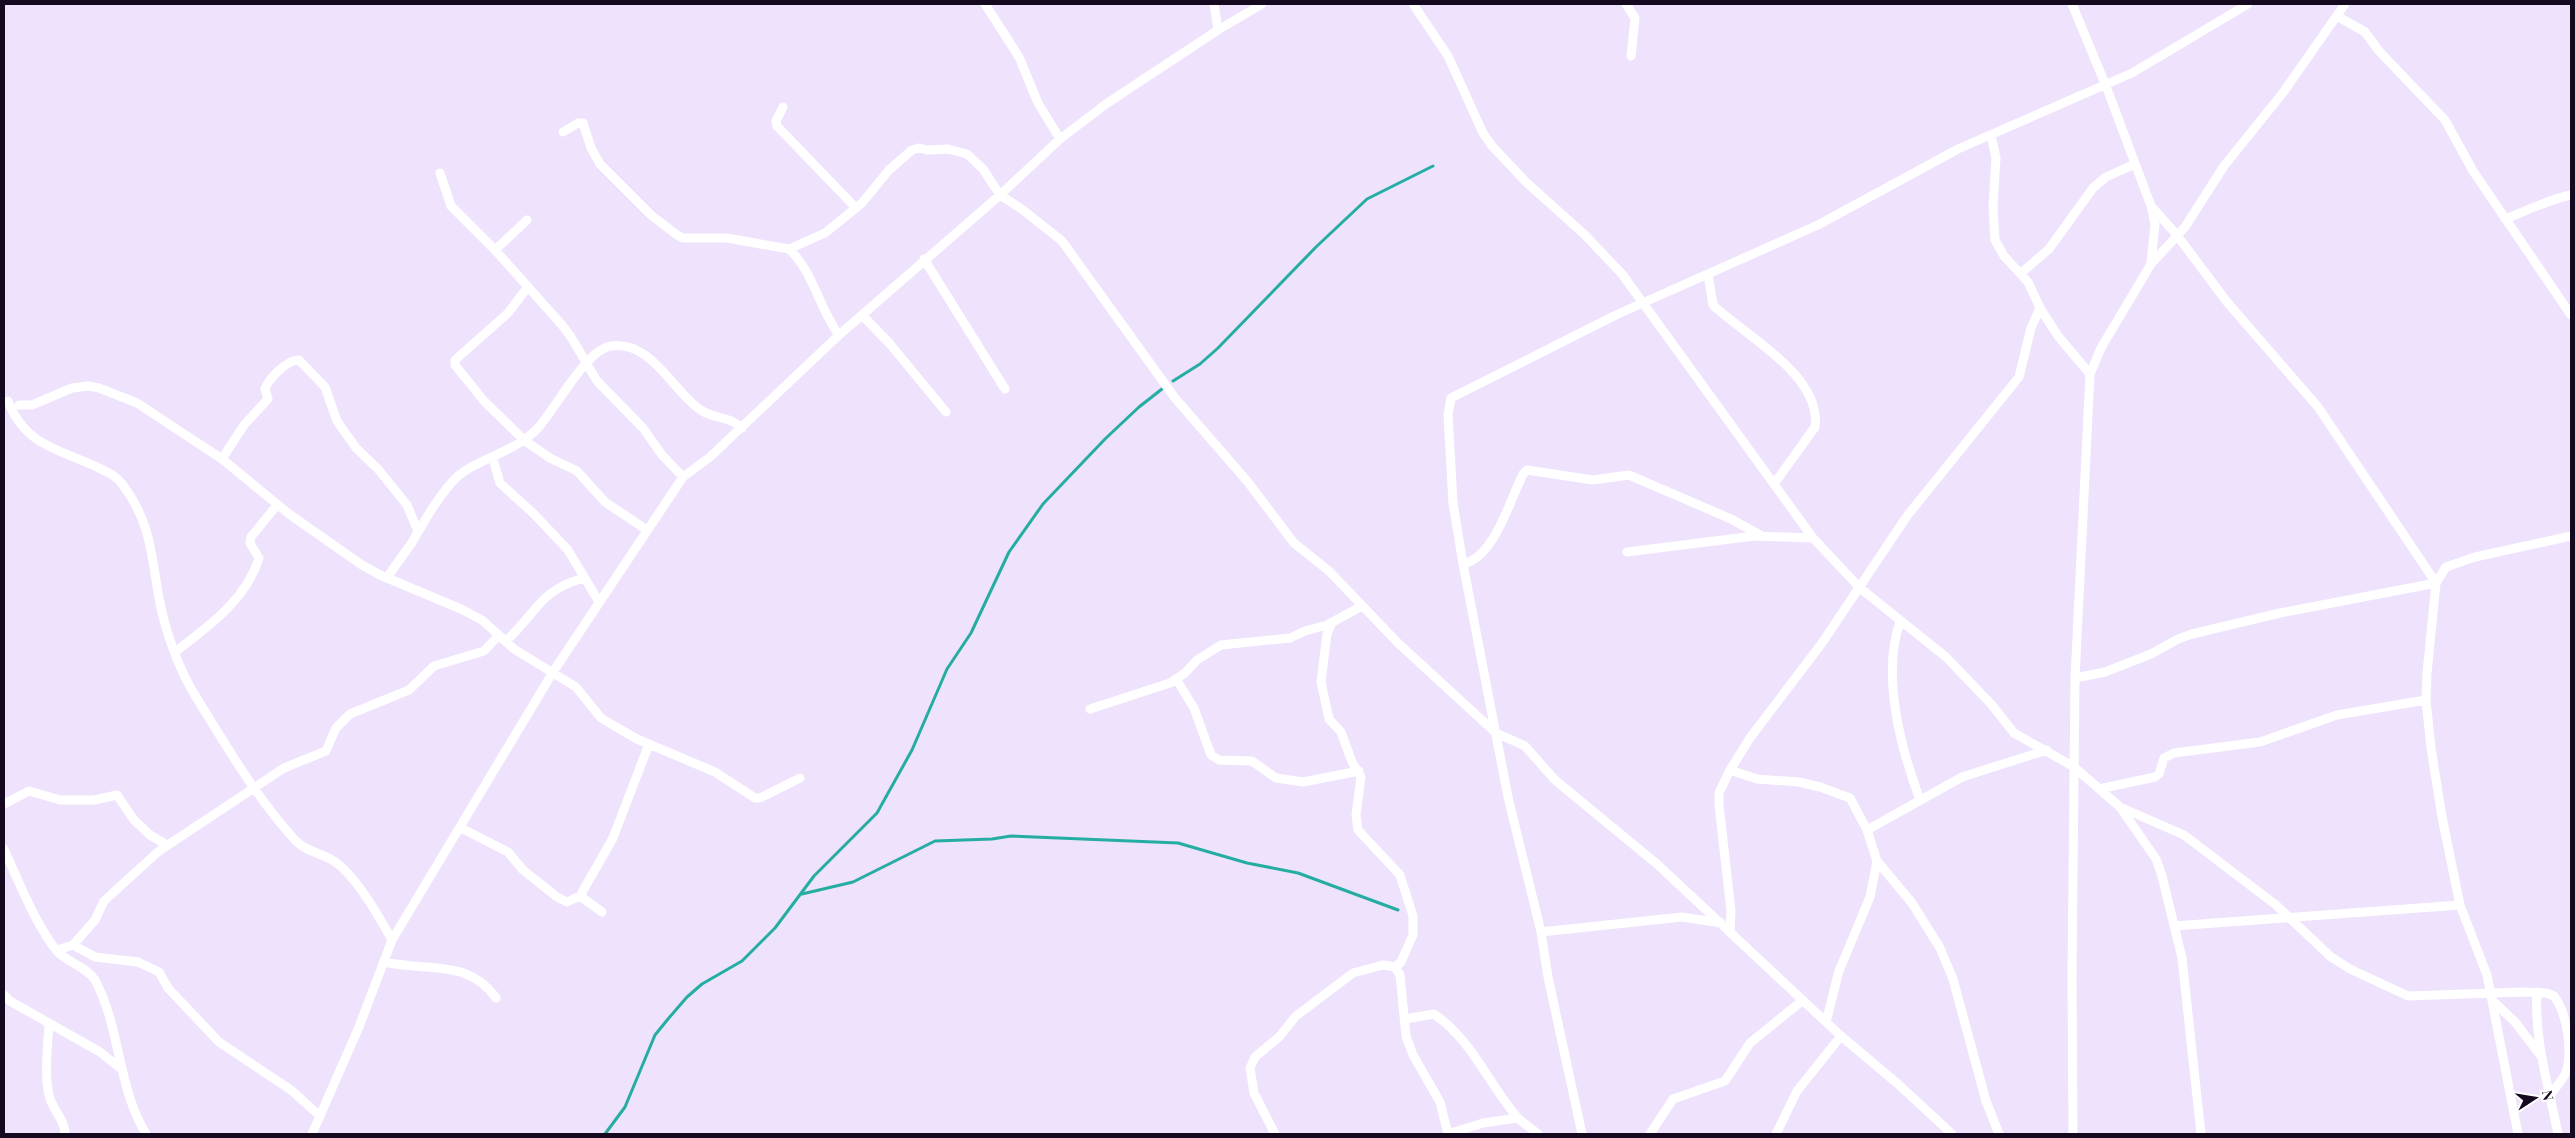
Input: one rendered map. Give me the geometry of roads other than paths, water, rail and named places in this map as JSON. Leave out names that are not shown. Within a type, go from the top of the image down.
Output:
[{"type":"street","points":[[985,4],[1019,57],[1038,103],[1060,139]]},
{"type":"street","points":[[1214,4],[1218,30]]},
{"type":"street","points":[[312,1134],[359,1027],[392,940],[553,672],[683,477],[710,457],[839,335],[924,259],[1000,195],[1060,139],[1106,104],[1218,30],[1262,4]]},
{"type":"street","points":[[1413,4],[1448,56],[1483,133],[1492,146],[1526,182],[1585,234],[1622,274],[1813,538],[1860,588],[1946,657],[1992,705],[2014,732],[2074,767],[2120,807],[2156,859],[2162,876],[2183,968],[2201,1134]]},
{"type":"street","points":[[1626,4],[1635,18],[1631,56]]},
{"type":"street","points":[[2072,4],[2106,86],[2151,206],[2155,234],[2151,264]]},
{"type":"street","points":[[1582,1134],[1548,977],[1541,932],[1508,797],[1463,564],[1452,495],[1448,415],[1451,398],[1569,338],[1818,225],[1925,165],[2106,86],[2132,73],[2248,4]]},
{"type":"street","points":[[2073,1134],[2071,1070],[2075,678],[2090,374],[2101,348],[2151,264],[2176,234],[2185,227],[2224,166],[2282,94],[2345,4]]},
{"type":"street","points":[[2337,16],[2365,32],[2379,51],[2445,120],[2473,171],[2571,315]]},
{"type":"street","points":[[783,107],[776,121],[777,126],[856,208]]},
{"type":"street","points":[[563,132],[578,123],[583,123],[591,148],[600,164],[651,215],[681,237],[727,238],[788,249],[825,233],[856,208],[896,164],[912,150],[919,148],[962,151],[982,169],[1000,195],[1050,229],[1062,241],[1176,398],[1247,481],[1294,543],[1329,570],[1362,606],[1496,733],[1525,746],[1555,780],[1657,864],[1841,1036],[1898,1084],[1952,1134]]},
{"type":"street","points":[[1991,135],[1996,158],[1993,231],[2004,256],[2021,273],[2032,288],[2040,308],[2058,336],[2090,374]]},
{"type":"street","points":[[2021,273],[2049,248],[2093,188],[2106,177],[2135,164]]},
{"type":"street","points":[[440,173],[452,206],[495,250],[571,337],[597,381],[643,428],[662,455],[683,477]]},
{"type":"street","points":[[2505,219],[2547,204],[2554,199],[2571,195]]},
{"type":"street","points":[[2151,206],[2176,234],[2227,302],[2318,407],[2436,583]]},
{"type":"street","points":[[495,250],[526,220]]},
{"type":"street","points":[[788,249],[805,269],[818,302],[839,335]]},
{"type":"street","points":[[924,259],[1005,389]]},
{"type":"street","points":[[1708,274],[1713,305],[1781,360],[1798,381],[1813,406],[1815,427],[1774,484]]},
{"type":"street","points":[[527,288],[508,313],[454,362],[484,401],[524,440],[550,458],[577,472],[605,502],[647,530]]},
{"type":"street","points":[[1730,931],[1728,878],[1719,793],[1730,770],[1750,738],[1822,643],[1907,516],[2019,377],[2031,328],[2040,308]]},
{"type":"street","points":[[862,315],[880,332],[946,412]]},
{"type":"street","points":[[387,578],[455,479],[524,440],[541,425],[570,382],[586,364],[610,346],[639,352],[673,380],[704,412],[733,421],[742,428]]},
{"type":"street","points":[[222,459],[244,425],[268,399],[265,389],[270,379],[294,361],[299,360],[325,387],[337,421],[356,448],[378,469],[407,505],[418,531]]},
{"type":"street","points":[[19,406],[32,405],[72,388],[88,386],[99,388],[137,403],[222,459],[277,505],[349,556],[387,578],[462,609],[482,620],[524,656],[576,687],[601,718],[649,744],[708,769],[755,798],[760,798],[800,778]]},
{"type":"street","points":[[8,401],[17,419],[31,437],[54,450],[111,473],[122,483],[145,525],[151,544],[159,599],[176,652],[195,696],[253,788],[296,841],[313,852],[329,857],[349,874],[392,940]]},
{"type":"street","points":[[493,458],[500,483],[560,540],[599,602]]},
{"type":"street","points":[[1463,564],[1475,560],[1488,544],[1502,520],[1523,474],[1527,470],[1593,480],[1629,475],[1731,518],[1762,536]]},
{"type":"street","points":[[176,652],[226,610],[247,587],[259,558],[250,543],[251,537],[277,505]]},
{"type":"street","points":[[1628,552],[1762,536],[1813,538]]},
{"type":"street","points":[[2518,1134],[2487,975],[2476,942],[2460,905],[2442,817],[2426,700],[2427,673],[2436,583],[2446,567],[2475,557],[2571,536]]},
{"type":"street","points":[[57,950],[73,944],[95,920],[104,901],[167,845],[284,768],[326,750],[336,728],[350,714],[409,690],[434,666],[484,651],[503,638],[552,591],[562,584],[584,578]]},
{"type":"street","points":[[2075,678],[2105,672],[2151,654],[2178,639],[2192,634],[2280,613],[2436,583]]},
{"type":"street","points":[[1090,709],[1176,679],[1198,660],[1221,645],[1290,638],[1332,622],[1362,606]]},
{"type":"street","points":[[1275,1134],[1254,1093],[1250,1068],[1255,1057],[1279,1037],[1296,1016],[1352,972],[1383,965],[1395,967],[1401,962],[1413,935],[1413,916],[1400,875],[1358,830],[1356,815],[1361,786],[1358,771],[1352,762],[1340,732],[1329,719],[1322,693],[1321,682],[1326,640],[1332,622]]},
{"type":"street","points":[[1900,622],[1895,637],[1893,674],[1896,710],[1908,766],[1920,800]]},
{"type":"street","points":[[1176,679],[1194,708],[1208,748],[1214,758],[1229,762],[1252,762],[1276,778],[1286,780],[1319,781],[1358,771]]},
{"type":"street","points":[[2099,789],[2155,777],[2159,774],[2164,758],[2174,753],[2260,742],[2337,715],[2426,700]]},
{"type":"street","points":[[461,828],[508,852],[523,870],[563,901],[572,901],[580,896],[613,838],[649,744]]},
{"type":"street","points":[[1867,830],[1962,777],[2047,750]]},
{"type":"street","points":[[1730,770],[1756,779],[1799,782],[1820,787],[1850,798],[1867,830],[1877,861],[1912,903],[1940,948],[1953,979],[1986,1101],[1999,1134]]},
{"type":"street","points":[[4,804],[30,791],[60,800],[94,800],[117,795],[134,820],[150,835],[167,845]]},
{"type":"street","points":[[2120,807],[2184,834],[2291,918],[2331,957],[2350,969],[2398,993],[2420,997],[2464,992],[2491,996],[2538,992],[2554,996],[2562,1010],[2568,1050],[2568,1074],[2550,1095]]},
{"type":"street","points":[[4,849],[32,908],[57,950],[94,978],[118,1044],[120,1068],[136,1113],[146,1134]]},
{"type":"street","points":[[1826,1022],[1839,971],[1870,897],[1877,861]]},
{"type":"street","points":[[580,896],[602,912]]},
{"type":"street","points":[[2174,926],[2460,905]]},
{"type":"street","points":[[1541,932],[1682,917],[1722,923]]},
{"type":"street","points":[[73,944],[96,957],[138,962],[158,972],[168,988],[219,1042],[291,1090],[320,1116]]},
{"type":"street","points":[[384,962],[426,969],[457,970],[475,977],[487,985],[496,998]]},
{"type":"street","points":[[1395,967],[1402,980],[1406,1036],[1413,1054],[1440,1102],[1448,1134],[1483,1123],[1518,1118]]},
{"type":"street","points":[[2538,992],[2537,1020],[2542,1058],[2558,1134]]},
{"type":"street","points":[[4,995],[10,1001],[100,1052],[120,1068]]},
{"type":"street","points":[[2491,996],[2515,1022],[2542,1058]]},
{"type":"street","points":[[1650,1134],[1673,1099],[1725,1081],[1750,1043],[1803,1000]]},
{"type":"street","points":[[1404,1019],[1434,1014],[1450,1026],[1473,1052],[1518,1118],[1538,1134]]},
{"type":"street","points":[[49,1023],[47,1087],[54,1110],[65,1126],[65,1134]]},
{"type":"street","points":[[1776,1134],[1797,1091],[1841,1036]]},
{"type":"waterway","points":[[1173,381],[1200,364],[1218,348],[1316,247],[1367,199],[1433,166]]},
{"type":"waterway","points":[[605,1134],[625,1107],[655,1035],[668,1019],[687,997],[702,984],[742,961],[775,928],[814,876],[877,813],[912,750],[947,669],[971,633],[1009,552],[1043,504],[1105,439],[1139,407],[1162,389]]},
{"type":"waterway","points":[[802,894],[853,882],[935,841],[992,839],[1011,836],[1178,843],[1247,863],[1298,873],[1398,910]]}]
